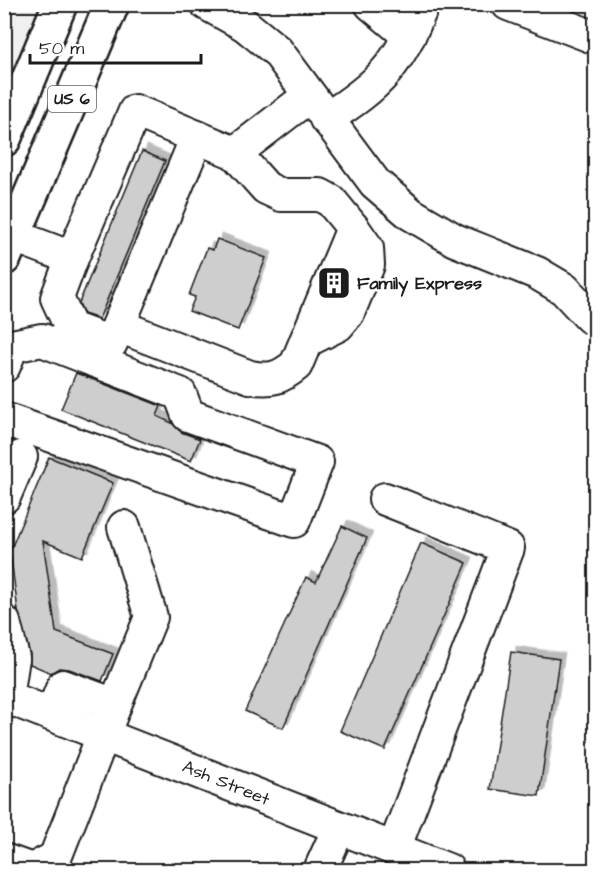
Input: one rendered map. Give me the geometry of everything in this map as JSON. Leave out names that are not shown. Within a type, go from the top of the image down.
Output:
[{"type":"main road","name":"US 6","points":[[4,140],[60,4]]},
{"type":"main road","name":"US 6","points":[[9,247],[112,4]]},
{"type":"street","points":[[207,4],[245,26],[277,51],[375,183],[411,214],[455,240],[537,273],[564,289],[590,316]]},
{"type":"street","points":[[371,4],[410,36]]},
{"type":"street","points":[[235,153],[317,107],[373,86],[399,58],[423,4]]},
{"type":"street","points":[[508,4],[596,38]]},
{"type":"street","points":[[119,326],[250,377],[266,380],[280,377],[296,365],[353,228],[331,201],[320,195],[281,195],[266,188],[235,153],[197,137],[135,111],[57,298],[71,328],[111,343],[197,137]]},
{"type":"street","points":[[9,247],[72,258]]},
{"type":"street","points":[[4,366],[12,346],[42,340],[180,394],[188,415],[317,462],[294,521],[4,419]]},
{"type":"street","points":[[4,497],[21,457]]},
{"type":"street","points":[[385,499],[508,548],[394,849]]},
{"type":"street","points":[[4,861],[32,870],[55,858],[151,617],[124,527]]},
{"type":"street","points":[[4,622],[13,658],[6,696]]},
{"type":"street","points":[[52,714],[63,686],[115,705]]},
{"type":"street","name":"Ash Street","points":[[6,696],[448,870]]},
{"type":"street","points":[[320,870],[339,828]]},
{"type":"shaded area","points":[[5,5],[50,5],[5,116]]},
{"type":"building","points":[[142,151],[165,161],[99,319],[84,314],[79,303]]},
{"type":"building","points":[[217,239],[266,258],[238,330],[189,311],[195,297],[189,295],[207,248],[213,250]]},
{"type":"building","points":[[76,373],[161,406],[157,416],[172,423],[181,432],[200,439],[191,461],[61,409]]},
{"type":"building","points":[[49,457],[113,483],[82,557],[43,541],[56,632],[113,654],[102,681],[69,669],[59,668],[51,673],[30,664],[30,654],[18,611],[10,551]]},
{"type":"building","points":[[342,526],[367,538],[283,728],[245,711],[306,577],[316,582]]},
{"type":"building","points":[[421,543],[467,563],[385,750],[340,731]]},
{"type":"building","points":[[511,652],[559,659],[539,796],[490,789]]},
{"type":"place","name":"Family Express","points":[[334,283]]}]
